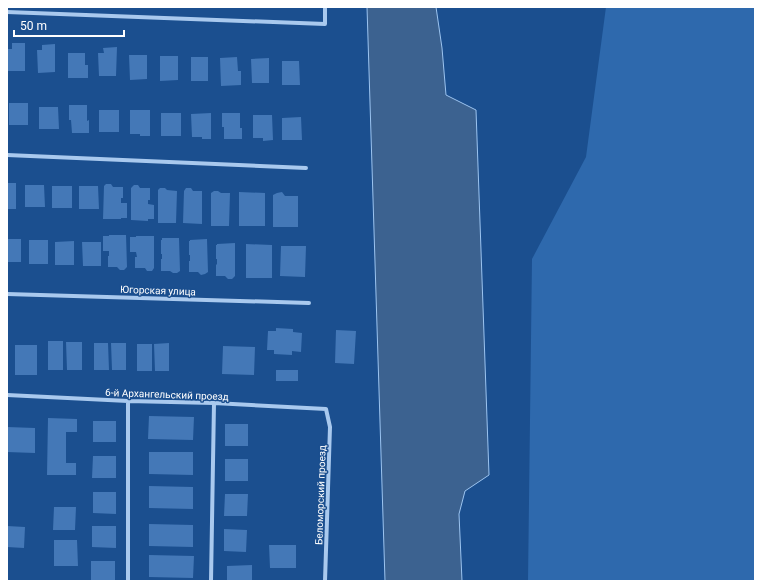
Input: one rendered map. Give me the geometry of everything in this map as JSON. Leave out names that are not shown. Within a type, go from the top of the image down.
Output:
[{"type":"street","points":[[7,12],[326,24],[325,7]]},
{"type":"street","points":[[7,155],[306,168]]},
{"type":"street","name":"Югорская улица","points":[[7,294],[309,303]]},
{"type":"street","name":"6-й Архангельский проезд","points":[[7,395],[326,409]]},
{"type":"street","points":[[128,401],[128,581]]},
{"type":"street","points":[[211,581],[214,403]]},
{"type":"street","name":"Беломорский проезд","points":[[325,581],[330,426],[326,409]]},
{"type":"shaded area","points":[[367,7],[436,7],[442,48],[446,95],[476,110],[489,475],[465,491],[459,514],[462,581],[385,581]]},
{"type":"shaded area","points":[[606,7],[755,7],[755,581],[528,581],[532,259],[586,157]]},
{"type":"building","points":[[12,43],[25,43],[25,71],[8,71],[7,49],[12,49]]},
{"type":"building","points":[[55,44],[55,72],[38,73],[37,50],[42,50],[42,45]]},
{"type":"building","points":[[117,47],[116,76],[99,76],[98,53],[104,53],[103,48]]},
{"type":"building","points":[[68,53],[85,53],[85,65],[88,65],[88,78],[68,78]]},
{"type":"building","points":[[129,55],[147,55],[147,79],[130,80]]},
{"type":"building","points":[[160,56],[178,56],[178,80],[160,81]]},
{"type":"building","points":[[191,57],[208,57],[208,81],[191,81]]},
{"type":"building","points":[[237,57],[238,71],[241,71],[241,85],[221,86],[220,58]]},
{"type":"building","points":[[269,58],[269,83],[252,83],[251,59]]},
{"type":"building","points":[[282,61],[299,61],[300,85],[282,85]]},
{"type":"building","points":[[9,103],[28,103],[28,125],[9,125]]},
{"type":"building","points":[[69,105],[87,105],[89,133],[72,133],[71,120],[69,120]]},
{"type":"building","points":[[39,107],[58,107],[59,129],[39,129]]},
{"type":"building","points":[[99,110],[119,110],[119,132],[99,132]]},
{"type":"building","points":[[130,110],[150,110],[150,136],[130,134]]},
{"type":"building","points":[[161,113],[181,113],[181,136],[161,136]]},
{"type":"building","points":[[211,113],[211,139],[192,137],[191,114]]},
{"type":"building","points":[[222,113],[240,113],[242,139],[224,139]]},
{"type":"building","points":[[253,115],[272,115],[273,140],[263,141],[263,138],[253,138]]},
{"type":"building","points":[[301,117],[302,140],[282,140],[282,118]]},
{"type":"building","points":[[7,183],[16,183],[16,209],[7,209]]},
{"type":"building","points":[[106,184],[111,184],[113,187],[123,187],[123,198],[121,198],[121,203],[127,203],[127,218],[103,219],[104,186]]},
{"type":"building","points":[[25,185],[44,185],[45,207],[25,207]]},
{"type":"building","points":[[134,185],[138,185],[140,188],[150,188],[150,200],[148,200],[148,204],[154,205],[154,219],[148,219],[148,221],[131,220],[131,188]]},
{"type":"building","points":[[52,186],[72,186],[72,208],[52,208]]},
{"type":"building","points":[[79,186],[98,186],[99,209],[79,209]]},
{"type":"building","points":[[160,188],[177,191],[176,223],[158,223],[158,190]]},
{"type":"building","points":[[186,188],[191,188],[193,191],[202,191],[202,224],[183,223],[184,191]]},
{"type":"building","points":[[214,191],[230,193],[229,226],[211,226],[211,193]]},
{"type":"building","points":[[239,192],[265,193],[265,226],[239,226]]},
{"type":"building","points":[[282,192],[285,196],[298,196],[298,227],[273,227],[273,195]]},
{"type":"building","points":[[126,235],[127,267],[124,270],[120,270],[117,267],[108,267],[109,251],[103,251],[103,236]]},
{"type":"building","points":[[154,236],[154,268],[152,271],[147,271],[145,268],[135,268],[135,257],[137,257],[136,252],[130,252],[130,237]]},
{"type":"building","points":[[162,238],[179,238],[180,271],[177,273],[161,271]]},
{"type":"building","points":[[7,239],[21,239],[21,262],[7,262]]},
{"type":"building","points":[[207,239],[208,272],[201,275],[198,272],[189,272],[189,241]]},
{"type":"building","points":[[29,240],[48,240],[48,264],[29,264]]},
{"type":"building","points":[[74,241],[74,265],[55,265],[55,242]]},
{"type":"building","points":[[82,242],[101,242],[101,266],[83,266]]},
{"type":"building","points":[[235,243],[235,276],[232,279],[228,279],[225,276],[216,276],[216,245]]},
{"type":"building","points":[[246,244],[272,245],[272,278],[246,278]]},
{"type":"building","points":[[281,246],[306,246],[305,277],[280,276]]},
{"type":"building","points":[[276,328],[293,329],[293,332],[302,333],[301,352],[292,351],[292,355],[274,354],[274,350],[267,350],[268,331],[276,331]]},
{"type":"building","points":[[336,330],[356,331],[354,364],[335,363]]},
{"type":"building","points":[[48,341],[63,341],[63,370],[48,370]]},
{"type":"building","points":[[66,342],[82,342],[82,370],[67,370]]},
{"type":"building","points":[[94,343],[108,343],[109,370],[94,370]]},
{"type":"building","points":[[111,343],[126,343],[126,370],[112,370]]},
{"type":"building","points":[[169,343],[169,371],[155,371],[154,344]]},
{"type":"building","points":[[137,344],[152,344],[152,371],[137,371]]},
{"type":"building","points":[[15,345],[37,345],[37,375],[15,375]]},
{"type":"building","points":[[223,346],[255,347],[254,375],[222,374]]},
{"type":"building","points":[[276,370],[298,370],[298,381],[276,381]]},
{"type":"building","points":[[149,416],[194,417],[193,440],[148,439]]},
{"type":"building","points":[[48,418],[77,419],[77,432],[66,432],[66,463],[76,463],[76,475],[47,475]]},
{"type":"building","points":[[93,421],[116,421],[116,442],[93,442]]},
{"type":"building","points":[[225,424],[248,424],[248,446],[225,446]]},
{"type":"building","points":[[7,427],[35,428],[35,453],[7,452]]},
{"type":"building","points":[[149,452],[193,452],[193,475],[149,474]]},
{"type":"building","points":[[93,456],[116,456],[116,478],[92,478]]},
{"type":"building","points":[[225,459],[248,459],[248,481],[225,481]]},
{"type":"building","points":[[149,486],[193,487],[193,509],[149,508]]},
{"type":"building","points":[[93,492],[116,492],[116,514],[93,513]]},
{"type":"building","points":[[225,494],[248,494],[247,516],[224,516]]},
{"type":"building","points":[[54,507],[76,507],[75,530],[53,530]]},
{"type":"building","points":[[149,524],[193,525],[193,547],[149,546]]},
{"type":"building","points":[[7,526],[25,527],[24,548],[7,547]]},
{"type":"building","points":[[92,526],[116,526],[116,548],[92,547]]},
{"type":"building","points":[[224,529],[247,530],[246,552],[224,551]]},
{"type":"building","points":[[54,540],[77,540],[78,566],[54,566]]},
{"type":"building","points":[[269,545],[296,545],[296,568],[270,568]]},
{"type":"building","points":[[149,555],[194,556],[193,578],[149,577]]},
{"type":"building","points":[[91,561],[115,561],[115,581],[91,581]]},
{"type":"building","points":[[252,565],[252,581],[227,581],[227,566]]}]
